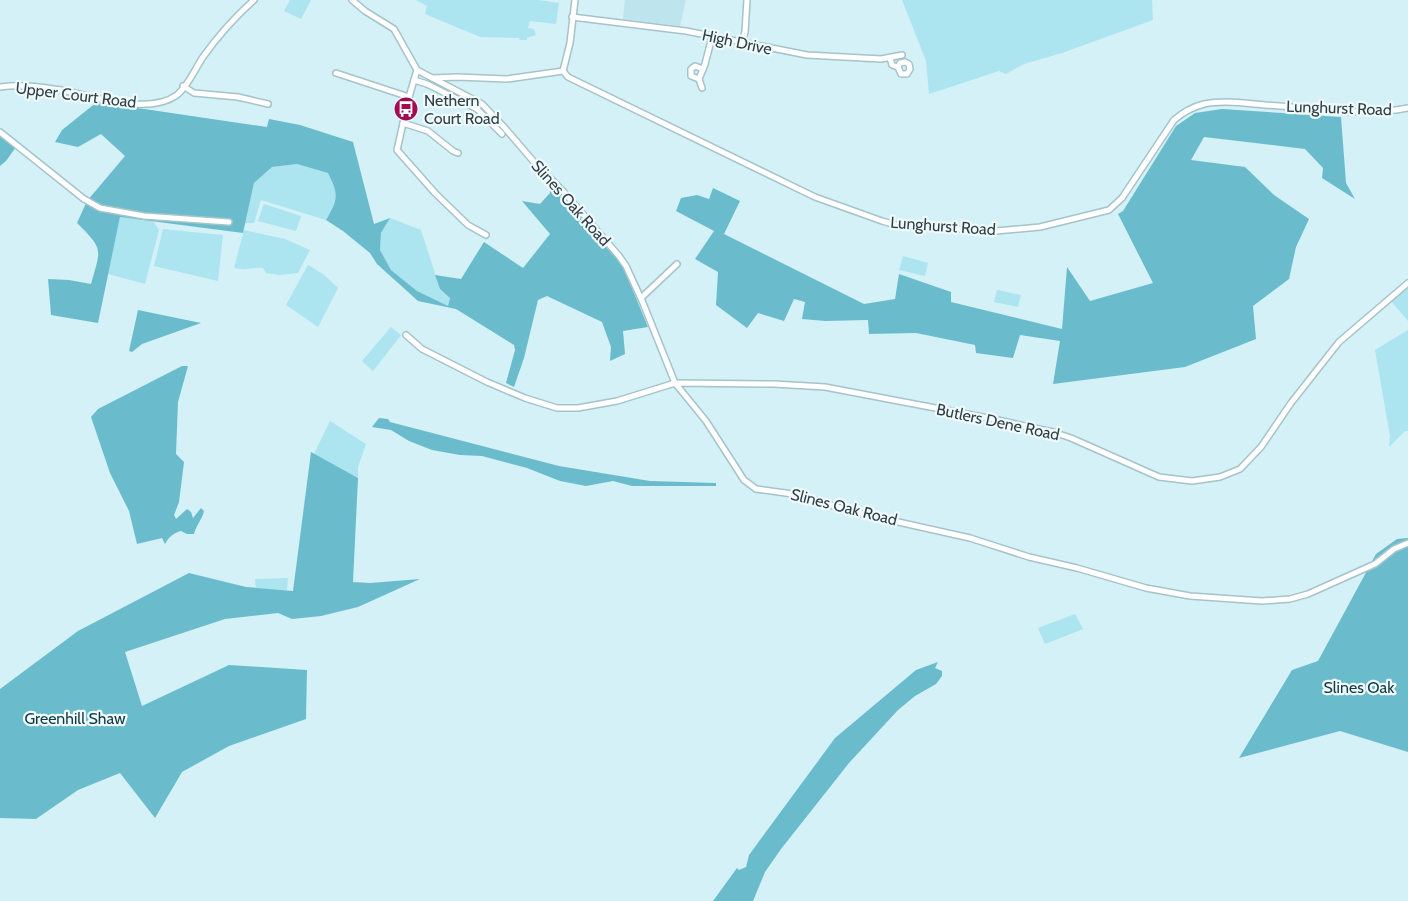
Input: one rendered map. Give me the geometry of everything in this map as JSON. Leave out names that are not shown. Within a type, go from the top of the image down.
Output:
[{"type":"street","name":"Upper Court Road","points":[[0,87],[30,86],[112,102],[132,104],[166,101],[178,94],[214,42],[254,0]]},
{"type":"street","points":[[352,0],[394,30],[417,70],[397,150],[440,199],[468,225],[486,235]]},
{"type":"street","points":[[431,78],[507,79],[563,71],[570,44],[575,0]]},
{"type":"street","points":[[742,43],[745,32],[747,0]]},
{"type":"street","name":"High Drive","points":[[572,17],[686,31],[807,56],[890,58],[902,55]]},
{"type":"street","points":[[702,88],[699,79],[712,37]]},
{"type":"street","points":[[890,58],[892,65],[898,67]]},
{"type":"street","points":[[699,79],[691,76],[691,70],[695,66],[703,69]]},
{"type":"street","name":"Slines Oak Road","points":[[417,70],[482,104],[563,191],[619,256],[626,266],[675,383],[706,421],[744,480],[756,489],[800,495],[849,510],[982,541],[1030,557],[1146,588],[1190,596],[1232,600],[1262,601],[1290,599],[1323,588],[1374,564],[1394,549],[1408,543]]},
{"type":"street","name":"Lunghurst Road","points":[[563,71],[568,77],[608,98],[815,197],[900,226],[996,231],[1040,227],[1110,210],[1122,198],[1174,120],[1182,113],[1202,104],[1255,104],[1391,111],[1408,108]]},
{"type":"street","points":[[336,73],[409,97]]},
{"type":"street","points":[[414,80],[427,84],[477,108],[502,134]]},
{"type":"street","points":[[184,86],[194,93],[238,97],[268,104]]},
{"type":"street","points":[[403,123],[428,131],[458,153]]},
{"type":"street","points":[[0,132],[84,199],[100,208],[144,216],[229,222]]},
{"type":"street","points":[[640,298],[677,264]]},
{"type":"street","name":"Butlers Dene Road","points":[[406,335],[422,349],[481,380],[557,408],[578,408],[617,401],[675,383],[804,386],[846,390],[1053,432],[1071,438],[1159,477],[1192,481],[1211,480],[1235,471],[1250,459],[1338,342],[1408,283]]},
{"type":"shaded area","points":[[290,0],[311,0],[301,19],[284,11]]},
{"type":"shaded area","points":[[416,0],[538,0],[559,3],[556,24],[530,21],[528,28],[534,29],[536,35],[527,38],[527,40],[520,40],[519,38],[480,37],[425,14],[427,6]]},
{"type":"shaded area","points":[[625,0],[686,0],[680,26],[623,19]]},
{"type":"shaded area","points":[[902,0],[1152,0],[1153,20],[1062,53],[1024,64],[1006,74],[999,71],[929,94],[926,61]]},
{"type":"shaded area","points":[[297,164],[328,173],[336,197],[326,220],[261,200],[254,223],[245,223],[254,183],[272,167]]},
{"type":"shaded area","points":[[264,204],[301,216],[296,231],[258,221]]},
{"type":"shaded area","points":[[120,217],[153,221],[159,230],[145,284],[108,274]]},
{"type":"shaded area","points":[[390,218],[421,230],[440,289],[450,298],[448,307],[417,291],[391,270],[380,250],[381,233]]},
{"type":"shaded area","points":[[163,229],[223,235],[218,281],[154,266]]},
{"type":"shaded area","points":[[244,230],[285,239],[310,250],[298,273],[280,275],[266,273],[263,268],[234,268]]},
{"type":"shaded area","points":[[903,256],[928,263],[925,276],[899,270]]},
{"type":"shaded area","points":[[308,265],[323,274],[338,288],[318,327],[286,305]]},
{"type":"shaded area","points":[[1408,286],[1408,321],[1391,301]]},
{"type":"shaded area","points":[[997,290],[1021,295],[1018,307],[994,302]]},
{"type":"shaded area","points":[[391,327],[401,335],[373,371],[362,361]]},
{"type":"shaded area","points":[[1408,330],[1408,431],[1405,431],[1389,447],[1390,436],[1375,350]]},
{"type":"shaded area","points":[[330,421],[366,444],[358,467],[358,478],[314,454]]},
{"type":"shaded area","points":[[288,578],[287,590],[256,590],[255,579]]},
{"type":"shaded area","points":[[1075,614],[1083,629],[1045,644],[1038,628]]},
{"type":"green space","points":[[97,102],[267,127],[269,119],[300,125],[353,142],[374,224],[390,218],[381,233],[380,250],[391,270],[417,291],[448,306],[450,298],[440,289],[435,275],[461,279],[484,242],[523,268],[550,234],[522,201],[540,204],[550,193],[548,177],[599,240],[622,264],[648,327],[623,331],[625,354],[610,361],[611,347],[602,322],[547,296],[538,300],[524,358],[514,387],[506,383],[515,350],[514,345],[456,309],[418,301],[377,264],[370,253],[326,220],[336,197],[328,173],[297,164],[272,167],[254,183],[243,233],[120,217],[98,323],[51,315],[48,279],[91,284],[97,263],[98,250],[92,239],[77,223],[87,201],[125,156],[101,134],[78,147],[55,142],[62,130]]},
{"type":"green space","points":[[1222,109],[1341,117],[1346,183],[1355,199],[1322,178],[1323,168],[1305,149],[1204,137],[1191,160],[1245,167],[1274,195],[1309,219],[1296,247],[1289,279],[1253,306],[1256,339],[1185,367],[1053,384],[1060,341],[1020,335],[1013,358],[976,353],[975,345],[916,333],[869,334],[868,320],[825,321],[802,319],[805,302],[794,299],[784,321],[758,313],[747,328],[716,305],[718,272],[695,259],[714,231],[676,211],[681,198],[697,195],[709,199],[713,188],[740,201],[724,234],[864,304],[895,299],[899,274],[951,292],[951,302],[1062,329],[1067,267],[1090,301],[1153,283],[1118,214],[1123,211],[1176,126],[1195,113]]},
{"type":"green space","points":[[0,136],[16,147],[0,166]]},
{"type":"green space","points":[[138,310],[201,323],[142,344],[132,352],[129,351]]},
{"type":"green space","points":[[182,366],[188,366],[178,402],[176,454],[184,462],[179,502],[174,515],[176,519],[187,509],[191,512],[193,518],[201,508],[204,511],[194,534],[187,534],[181,531],[168,539],[165,544],[162,538],[137,544],[129,511],[110,473],[91,417],[98,409]]},
{"type":"green space","points":[[379,418],[559,466],[650,481],[716,483],[716,486],[632,486],[613,481],[586,486],[560,481],[527,468],[482,456],[460,455],[432,450],[409,441],[391,430],[372,427]]},
{"type":"green space","name":"Greenhill Shaw","points":[[311,452],[358,478],[353,582],[370,583],[420,579],[358,607],[321,616],[292,619],[278,613],[225,619],[125,652],[142,706],[229,665],[307,670],[306,719],[229,746],[182,772],[155,818],[120,773],[78,790],[36,819],[0,818],[0,689],[78,631],[189,573],[246,587],[293,591]]},
{"type":"green space","name":"Slines Oak","points":[[1408,538],[1408,752],[1340,731],[1239,758],[1292,670],[1318,661],[1376,554],[1397,539]]},
{"type":"green space","points":[[938,662],[935,668],[942,671],[942,676],[936,684],[915,696],[898,710],[849,763],[765,872],[753,901],[713,901],[737,868],[739,870],[746,867],[749,855],[835,738],[916,670]]},
{"type":"place","name":"Nethern Court Road","points":[[406,109]]}]
